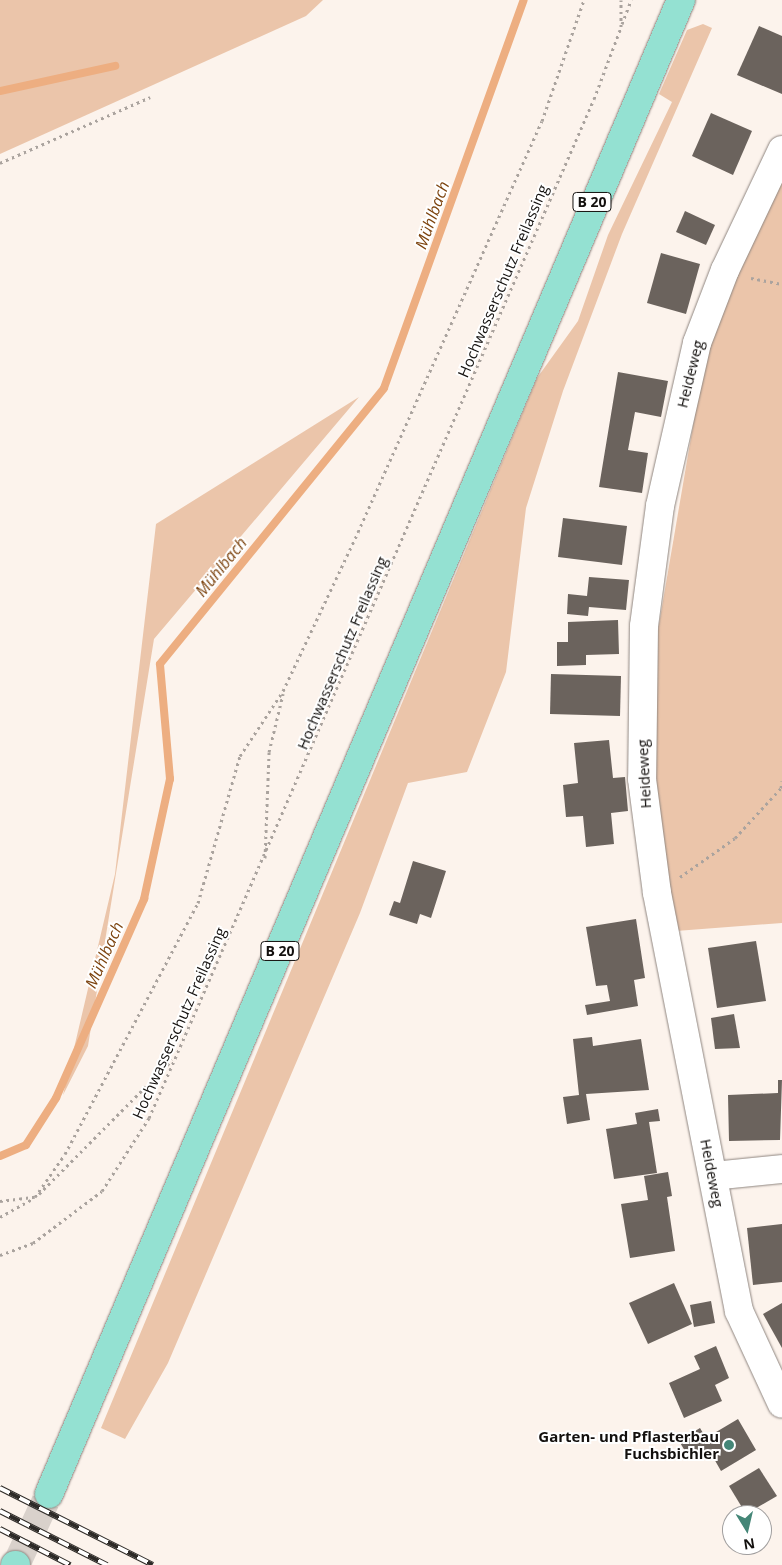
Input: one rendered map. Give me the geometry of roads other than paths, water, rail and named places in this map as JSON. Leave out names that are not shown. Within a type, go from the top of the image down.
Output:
[{"type":"main road","name":"B 20","points":[[49,1494],[680,0]]},
{"type":"street","name":"Heideweg","points":[[782,150],[725,270],[697,343],[660,506],[644,626],[642,779],[657,893],[739,1311],[782,1404]]},
{"type":"street","points":[[713,1176],[782,1169]]},
{"type":"waterway","name":"Mühlbach","points":[[0,1156],[26,1145],[56,1098],[144,899],[170,779],[160,664],[384,388],[524,0]]},
{"type":"waterway","points":[[0,91],[115,66]]},
{"type":"tunnel","points":[[16,1565],[49,1494]]},
{"type":"railway","points":[[0,1488],[153,1565]]},
{"type":"railway","points":[[0,1511],[107,1565]]},
{"type":"railway","points":[[0,1529],[70,1565]]},
{"type":"place","name":"Garten- und Pflasterbau Fuchsbichler","points":[[729,1445]]}]
